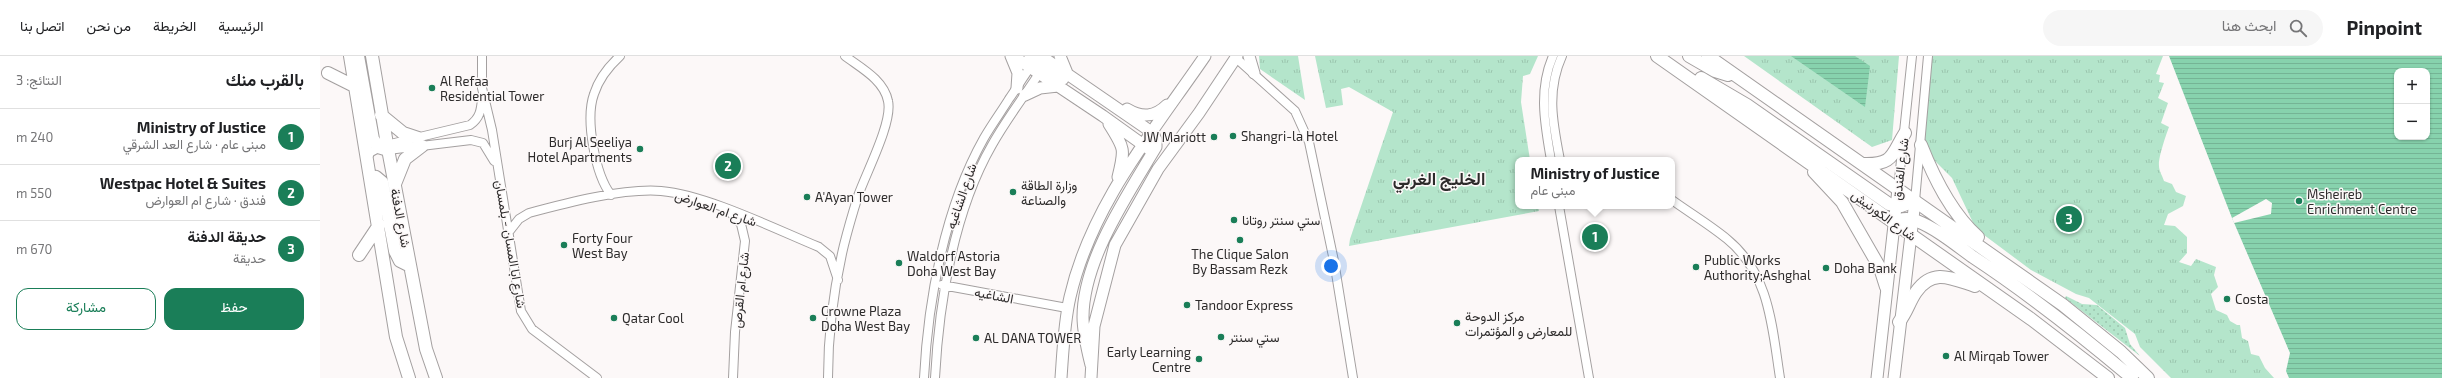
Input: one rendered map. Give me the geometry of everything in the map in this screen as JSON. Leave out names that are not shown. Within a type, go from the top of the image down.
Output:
[{"type":"main road","name":"شارع الدفنة","points":[[350,56],[366,159],[379,225],[396,337],[409,378]]},
{"type":"main road","points":[[358,56],[373,139],[384,147]]},
{"type":"main road","name":"شارع الدفنة","points":[[372,56],[381,115],[384,147],[395,185],[426,349],[436,378]]},
{"type":"main road","name":"شارع الكورنيش","points":[[1657,56],[1988,289],[2070,348],[2108,378]]},
{"type":"main road","points":[[1689,56],[1714,70],[1737,76]]},
{"type":"main road","points":[[1708,56],[2089,325],[2148,378]]},
{"type":"main road","points":[[1674,68],[1695,74],[1747,105],[1888,204],[1896,206],[1915,201]]},
{"type":"main road","points":[[328,73],[354,86]]},
{"type":"main road","points":[[381,115],[403,133],[420,142],[405,159],[395,185]]},
{"type":"main road","points":[[1863,164],[1881,163],[1890,160],[1905,133]]},
{"type":"main road","points":[[1921,145],[1936,178],[1958,216],[1980,239],[1989,253]]},
{"type":"main road","points":[[1807,161],[1818,177],[1842,202],[1880,268],[1886,287]]},
{"type":"main road","points":[[371,181],[376,177],[382,182],[397,256],[405,264],[410,266]]},
{"type":"main road","points":[[1894,223],[1900,220],[1912,220],[1929,227],[2005,278],[2067,324],[2132,378]]},
{"type":"main road","points":[[359,255],[379,225]]},
{"type":"main road","points":[[1899,322],[1907,312],[1916,292],[1931,279],[1951,277],[1988,289]]},
{"type":"street","name":"شارع ابا المسان - بلمسان","points":[[420,142],[470,125],[477,120],[481,112],[482,56]]},
{"type":"street","points":[[611,195],[600,177],[591,112],[594,94],[601,76],[620,56]]},
{"type":"street","points":[[1058,86],[1021,92],[1018,73],[1012,56],[1040,61],[1067,73],[1153,133]]},
{"type":"street","points":[[1060,56],[1067,73]]},
{"type":"street","points":[[1091,365],[1085,342],[1083,316],[1094,267],[1110,224],[1148,149],[1153,133],[1205,56]]},
{"type":"street","points":[[1249,56],[1254,72]]},
{"type":"street","points":[[1551,157],[1545,119],[1544,95],[1554,56]]},
{"type":"street","points":[[1560,157],[1551,101],[1553,79],[1562,56]]},
{"type":"street","name":"شارع الفندق","points":[[1877,378],[1886,287],[1905,133],[1912,56]]},
{"type":"street","name":"شارع الفندق","points":[[1894,378],[1899,322],[1921,145],[1928,56]]},
{"type":"street","points":[[828,378],[838,280],[844,246],[857,198],[884,130],[888,111],[887,96],[875,79],[846,57]]},
{"type":"street","points":[[1091,378],[1094,326],[1116,245],[1142,195],[1164,161],[1200,113],[1236,57],[1254,72],[1294,111],[1309,142],[1334,261],[1353,378]]},
{"type":"street","points":[[1040,61],[1058,86],[1103,116],[1164,161]]},
{"type":"street","points":[[1040,61],[1083,91],[1094,92]]},
{"type":"street","name":"شارع الشاغيه","points":[[935,378],[937,337],[946,286],[961,222],[976,178],[992,144],[1040,61]]},
{"type":"street","name":"شارع ابا المسان - بلمسان","points":[[482,88],[498,171],[516,291],[521,311],[526,322],[597,378]]},
{"type":"street","name":"شارع الشاغيه","points":[[924,378],[926,334],[935,284],[952,218],[967,172],[984,137],[1021,92]]},
{"type":"street","points":[[1115,107],[1122,107],[1137,114],[1150,115],[1161,111],[1176,97]]},
{"type":"street","points":[[1061,378],[1068,308],[1089,237],[1117,182],[1124,157],[1123,148],[1118,136],[1103,116]]},
{"type":"street","name":"شارع ابا المسان - بلمسان","points":[[384,147],[420,142],[462,140],[479,142],[488,148],[498,171]]},
{"type":"street","points":[[366,159],[384,147]]},
{"type":"street","points":[[1117,182],[1148,149]]},
{"type":"street","name":"شارع ام العوارض","points":[[508,233],[519,219],[529,213],[611,195],[661,191],[688,197],[726,209],[819,246],[830,256],[838,280]]},
{"type":"street","points":[[1675,202],[1728,240],[1754,270],[1767,298],[1780,378]]},
{"type":"street","name":"شارع ام القرص","points":[[726,209],[741,224],[745,241],[735,332],[733,378]]},
{"type":"street","points":[[1560,209],[1589,378]]},
{"type":"street","name":"الشاغيه","points":[[935,284],[1068,308]]},
{"type":"green space","points":[[1259,56],[1298,56],[1305,100],[1260,69]]},
{"type":"green space","points":[[1315,56],[1538,56],[1530,74],[1523,76],[1521,102],[1530,157],[1515,157],[1515,209],[1539,209],[1539,211],[1349,246],[1350,239],[1393,112],[1349,87],[1341,89],[1343,105],[1326,108]]},
{"type":"green space","points":[[1744,56],[1899,56],[1892,140],[1872,147]]},
{"type":"green space","points":[[1931,56],[2163,56],[2156,74],[2160,75],[2159,82],[2164,83],[2158,98],[2168,103],[2161,123],[2169,127],[2161,152],[2159,168],[2164,181],[2172,184],[2176,192],[2186,196],[2183,206],[2168,214],[2164,225],[2175,226],[2187,237],[2187,253],[2179,262],[2191,266],[2196,259],[2216,267],[2214,275],[2218,287],[2211,294],[2216,310],[2227,315],[2230,321],[2240,325],[2242,338],[2248,341],[2251,354],[2259,356],[2265,368],[2274,378],[2171,378],[2140,347],[2135,334],[2089,298],[2076,294],[2031,270],[1976,229],[1952,178],[1931,157],[1923,143]]},
{"type":"green space","points":[[2066,296],[2082,304],[2097,305],[2125,328],[2130,344],[2140,356],[2065,298]]},
{"type":"shaded area","points":[[1791,56],[1855,56],[1870,66],[1865,107]]},
{"type":"shaded area","points":[[2169,56],[2442,56],[2442,378],[2289,378],[2286,371],[2290,353],[2232,218]]},
{"type":"pier","points":[[2266,199],[2272,203],[2271,214],[2234,223],[2232,218]]},
{"type":"place","name":"Al Refaa Residential Tower","points":[[432,88]]},
{"type":"place","name":"Shangri-la Hotel","points":[[1233,136]]},
{"type":"place","name":"JW Mariott","points":[[1214,137]]},
{"type":"place","name":"Burj Al Seeliya Hotel Apartments","points":[[640,149]]},
{"type":"place","name":"Westpac Hotel & Suites","points":[[728,166]]},
{"type":"place","name":"وزارة الطاقة والصناعة","points":[[1013,192]]},
{"type":"place","name":"A'Ayan Tower","points":[[807,197]]},
{"type":"place","name":"Msheireb Enrichment Centre","points":[[2299,201]]},
{"type":"place","name":"حديقة الدفنة","points":[[2069,219]]},
{"type":"place","name":"ستي سنتر روتانا","points":[[1234,220]]},
{"type":"place","name":"Ministry of Justice","points":[[1595,237]]},
{"type":"place","name":"The Clique Salon By Bassam Rezk","points":[[1240,240]]},
{"type":"place","name":"Forty Four West Bay","points":[[564,245]]},
{"type":"place","name":"Waldorf Astoria Doha West Bay","points":[[899,263]]},
{"type":"place","name":"Public Works Authority;Ashghal","points":[[1696,267]]},
{"type":"place","name":"Doha Bank","points":[[1826,268]]},
{"type":"place","name":"Costa","points":[[2227,299]]},
{"type":"place","name":"Tandoor Express","points":[[1187,305]]},
{"type":"place","name":"Qatar Cool","points":[[614,318]]},
{"type":"place","name":"Crowne Plaza Doha West Bay","points":[[813,318]]},
{"type":"place","name":"مركز الدوحة للمعارض و المؤتمرات","points":[[1457,323]]},
{"type":"place","name":"ستي سنتر","points":[[1221,337]]},
{"type":"place","name":"AL DANA TOWER","points":[[976,338]]},
{"type":"place","name":"Al Mirqab Tower","points":[[1946,356]]},
{"type":"place","name":"Early Learning Centre","points":[[1199,359]]},
{"type":"district","name":"الخليج الغربي","points":[[1439,178]]}]
